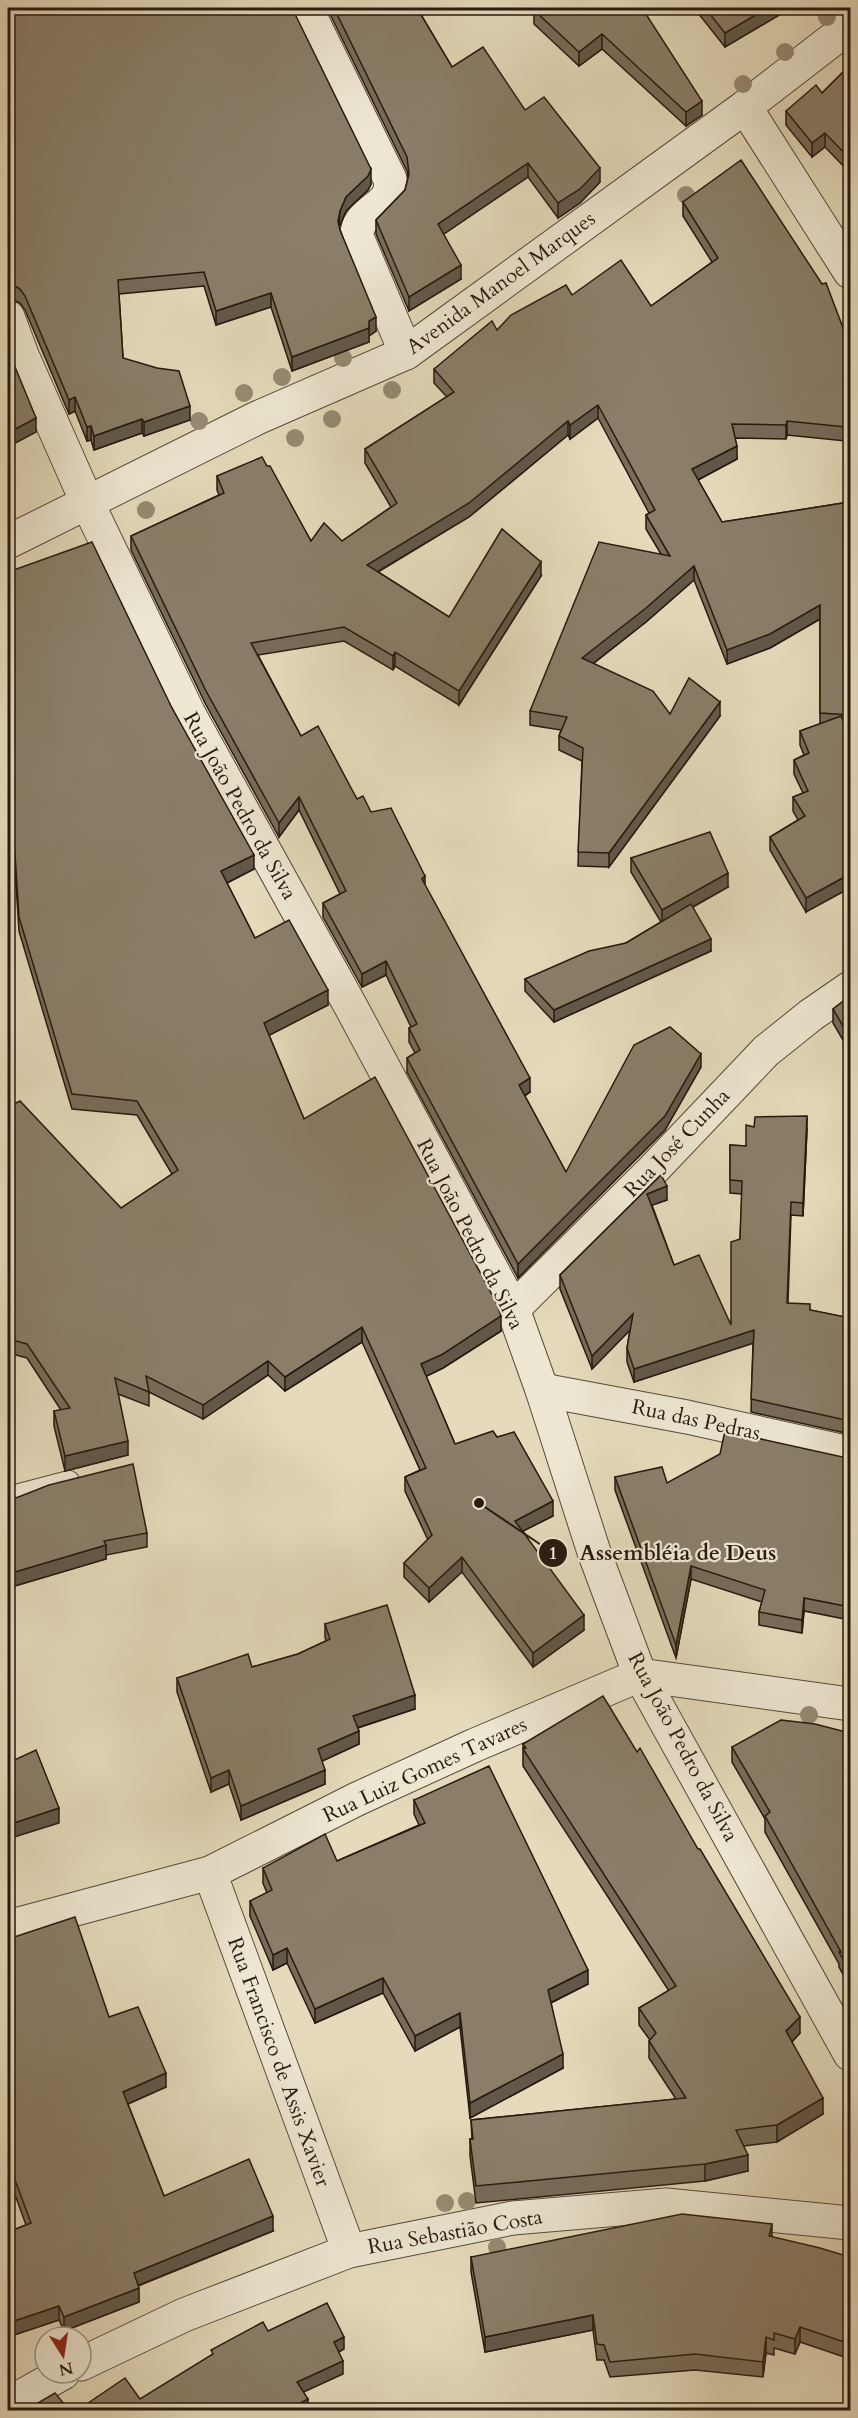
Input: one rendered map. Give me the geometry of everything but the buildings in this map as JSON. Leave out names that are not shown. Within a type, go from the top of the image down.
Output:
[{"type":"street","points":[[306,8],[390,179],[392,188],[388,197],[361,221],[356,229],[357,237],[406,353]]},
{"type":"street","name":"Avenida Manoel Marques","points":[[10,534],[87,502],[257,418],[406,353],[745,107],[850,26]]},
{"type":"street","points":[[745,107],[850,272]]},
{"type":"street","points":[[8,317],[22,355],[87,502]]},
{"type":"street","name":"Rua João Pedro da Silva","points":[[87,502],[189,714],[350,1005],[513,1309],[542,1390],[594,1552],[640,1675],[850,2054]]},
{"type":"street","name":"Rua José Cunha","points":[[513,1309],[649,1174],[766,1051],[811,1015],[850,988]]},
{"type":"street","name":"Rua das Pedras","points":[[542,1390],[687,1417],[850,1453]]},
{"type":"street","points":[[640,1675],[850,1704]]},
{"type":"street","name":"Rua Luiz Gomes Tavares","points":[[8,1927],[210,1873],[357,1799],[486,1740],[640,1675]]},
{"type":"street","name":"Rua Francisco de Assis Xavier","points":[[210,1873],[349,2251]]},
{"type":"street","name":"Rua Sebastião Costa","points":[[93,2358],[184,2315],[349,2251],[513,2218],[666,2205],[850,2223]]},
{"type":"street","points":[[8,2404],[42,2385]]},
{"type":"lane","points":[[8,1497],[84,1478]]},
{"type":"place","name":"Assembléia de Deus","points":[[479,1503]]}]
